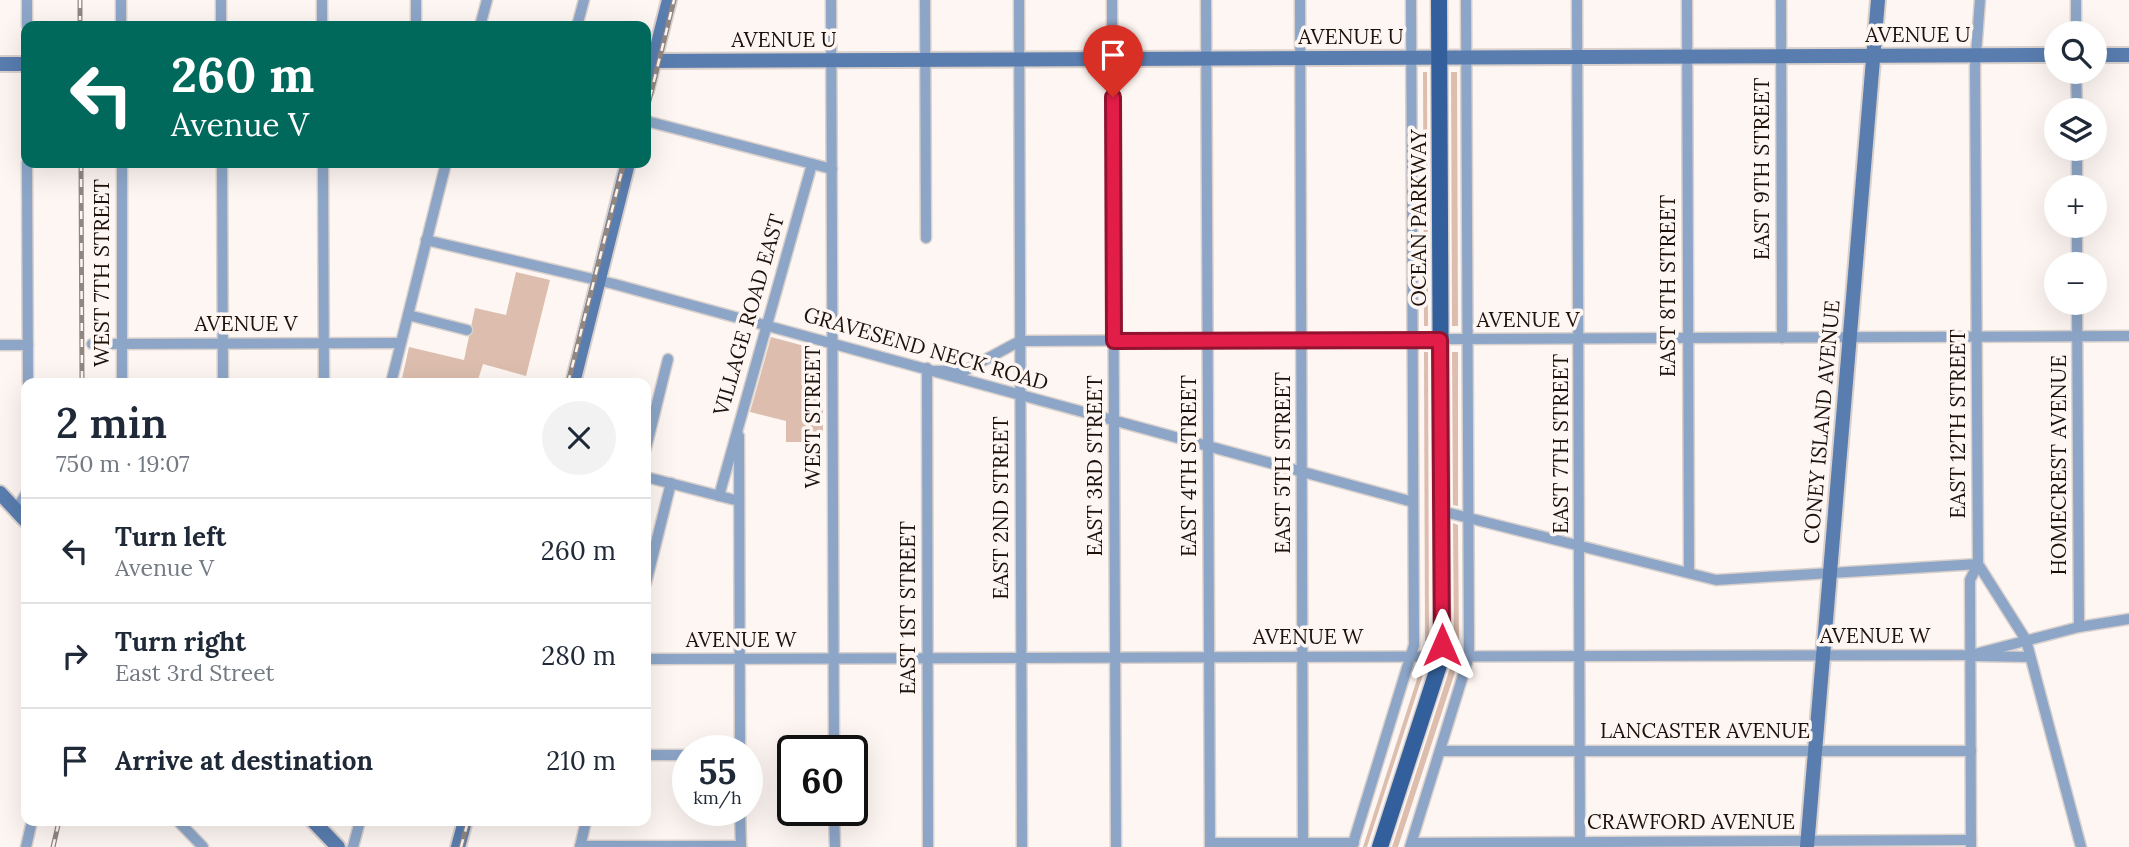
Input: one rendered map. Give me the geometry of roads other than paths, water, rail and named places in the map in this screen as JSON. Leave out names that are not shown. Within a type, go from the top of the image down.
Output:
[{"type":"main road","points":[[651,58],[669,0]]},
{"type":"main road","name":"OCEAN PARKWAY","points":[[1380,847],[1442,656],[1439,0]]},
{"type":"main road","name":"CONEY ISLAND AVENUE","points":[[1808,844],[1878,0]]},
{"type":"main road","name":"AVENUE U","points":[[651,61],[2044,55]]},
{"type":"main road","points":[[2107,55],[2129,55]]},
{"type":"main road","points":[[0,64],[21,64]]},
{"type":"main road","points":[[574,378],[627,168]]},
{"type":"main road","points":[[0,493],[21,516]]},
{"type":"main road","points":[[318,826],[338,847]]},
{"type":"main road","points":[[458,847],[464,826]]},
{"type":"street","points":[[27,0],[27,21]]},
{"type":"street","points":[[121,0],[121,21]]},
{"type":"street","points":[[221,0],[221,21]]},
{"type":"street","points":[[322,0],[322,21]]},
{"type":"street","points":[[416,0],[416,21]]},
{"type":"street","points":[[481,21],[487,0]]},
{"type":"street","points":[[578,21],[584,0]]},
{"type":"street","name":"WEST STREET","points":[[831,0],[834,735]]},
{"type":"street","points":[[925,0],[926,238]]},
{"type":"street","name":"EAST 2ND STREET","points":[[1019,0],[1022,847]]},
{"type":"street","name":"EAST 3RD STREET","points":[[1112,0],[1116,847]]},
{"type":"street","name":"EAST 4TH STREET","points":[[1206,0],[1210,845]]},
{"type":"street","name":"EAST 5TH STREET","points":[[1300,0],[1303,843]]},
{"type":"street","name":"OCEAN PARKWAY","points":[[1353,845],[1412,657],[1411,0]]},
{"type":"street","points":[[1411,845],[1469,656],[1466,0]]},
{"type":"street","name":"EAST 7TH STREET","points":[[1577,0],[1580,845]]},
{"type":"street","name":"EAST 8TH STREET","points":[[1686,0],[1689,573]]},
{"type":"street","name":"EAST 9TH STREET","points":[[1780,0],[1782,338]]},
{"type":"street","name":"EAST 12TH STREET","points":[[1971,844],[1970,580],[1978,564],[1976,56],[1980,0]]},
{"type":"street","points":[[2076,0],[2076,21]]},
{"type":"street","points":[[651,122],[832,169]]},
{"type":"street","name":"VILLAGE ROAD EAST","points":[[719,496],[812,164]]},
{"type":"street","points":[[27,168],[28,378]]},
{"type":"street","name":"WEST 7TH STREET","points":[[122,168],[122,378]]},
{"type":"street","points":[[222,168],[223,378]]},
{"type":"street","points":[[323,168],[324,378]]},
{"type":"street","points":[[392,378],[445,168]]},
{"type":"street","name":"GRAVESEND NECK ROAD","points":[[426,240],[766,325],[931,369],[1115,423],[1413,502]]},
{"type":"street","points":[[408,315],[467,330]]},
{"type":"street","name":"HOMECREST AVENUE","points":[[2077,315],[2079,627]]},
{"type":"street","name":"AVENUE V","points":[[931,369],[966,370],[1020,341],[2129,337]]},
{"type":"street","name":"AVENUE V","points":[[92,344],[400,343]]},
{"type":"street","points":[[0,345],[28,345]]},
{"type":"street","points":[[651,428],[668,359]]},
{"type":"street","name":"EAST 1ST STREET","points":[[928,847],[927,658],[931,369]]},
{"type":"street","points":[[739,422],[740,735]]},
{"type":"street","points":[[651,478],[739,501]]},
{"type":"street","points":[[651,563],[671,483]]},
{"type":"street","points":[[16,510],[21,502]]},
{"type":"street","points":[[1441,511],[1716,580],[1978,564],[2026,640],[2081,847]]},
{"type":"street","points":[[2026,640],[2079,627],[2129,619]]},
{"type":"street","name":"AVENUE W","points":[[1971,655],[2026,640]]},
{"type":"street","name":"AVENUE W","points":[[651,659],[1824,655],[2031,657]]},
{"type":"street","name":"LANCASTER AVENUE","points":[[1440,751],[1971,751]]},
{"type":"street","points":[[651,755],[672,755]]},
{"type":"street","points":[[26,847],[31,826]]},
{"type":"street","points":[[183,826],[203,847]]},
{"type":"street","points":[[353,847],[359,826]]},
{"type":"street","points":[[585,826],[580,846],[741,846],[740,826]]},
{"type":"street","points":[[834,826],[835,847]]},
{"type":"street","name":"CRAWFORD AVENUE","points":[[1411,845],[1971,844]]},
{"type":"street","points":[[1210,845],[1353,845]]},
{"type":"railway","points":[[80,0],[80,20]]},
{"type":"railway","points":[[651,93],[674,0]]},
{"type":"railway","points":[[81,168],[82,378]]},
{"type":"railway","points":[[569,378],[623,168]]},
{"type":"railway","points":[[53,847],[58,826]]},
{"type":"railway","points":[[461,847],[467,826]]}]
